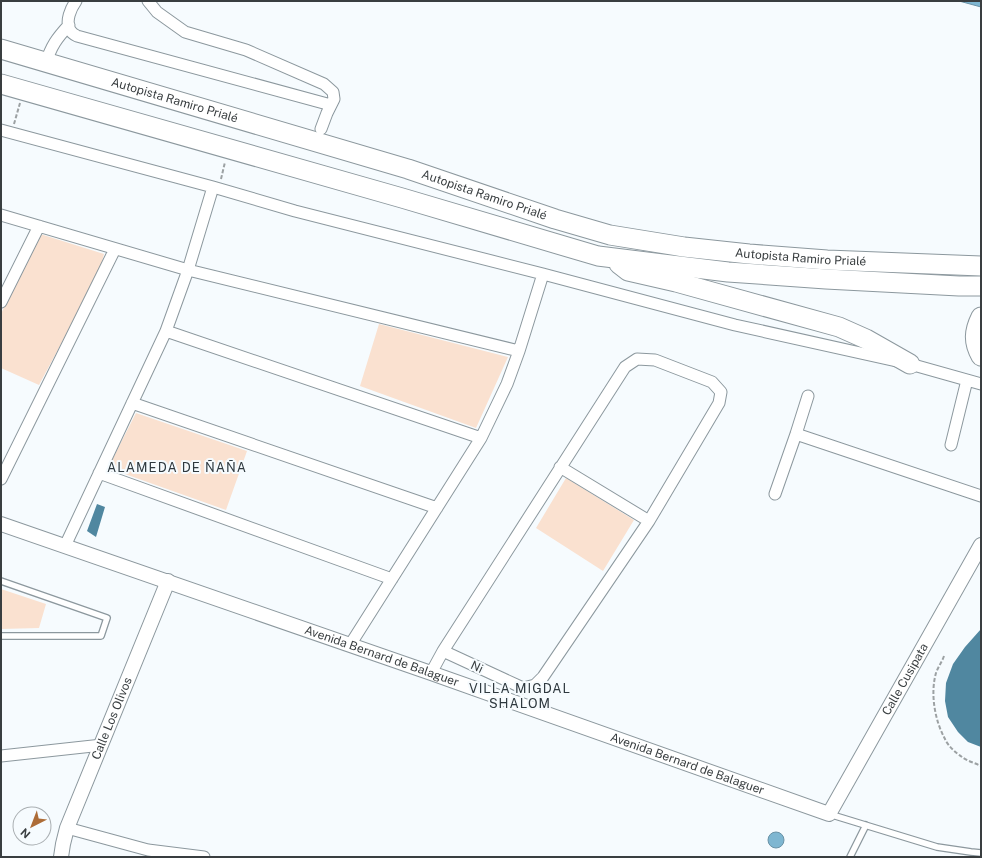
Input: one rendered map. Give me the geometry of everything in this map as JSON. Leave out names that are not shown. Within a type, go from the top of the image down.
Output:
[{"type":"highway","name":"Autopista Ramiro Prialé","points":[[1,49],[408,169],[555,219],[610,234],[684,247],[749,254],[827,260],[981,266]]},
{"type":"highway","name":"Autopista Ramiro Prialé","points":[[1,84],[598,256],[728,272],[826,279],[981,286]]},
{"type":"highway","points":[[610,257],[628,271],[676,282],[839,327],[866,339],[910,364]]},
{"type":"highway","points":[[981,317],[976,327],[975,338],[977,348],[981,356]]},
{"type":"street","points":[[76,1],[72,7],[68,21],[70,30],[77,36],[331,105]]},
{"type":"street","points":[[148,1],[158,12],[185,32],[246,50],[324,84],[333,92],[334,99],[321,130]]},
{"type":"street","points":[[46,62],[55,40],[69,25]]},
{"type":"street","points":[[6,132],[216,187],[295,211],[543,274],[735,325],[910,364],[981,384]]},
{"type":"street","points":[[65,546],[166,331],[216,187]]},
{"type":"street","points":[[1,215],[188,270],[519,352]]},
{"type":"street","points":[[1,302],[39,226]]},
{"type":"street","points":[[1,479],[115,249]]},
{"type":"street","points":[[350,645],[481,438],[507,384],[519,352],[543,274]]},
{"type":"street","points":[[166,331],[481,438]]},
{"type":"street","points":[[431,673],[443,651],[560,467],[625,367],[637,359],[655,360],[712,382],[721,392],[719,403],[649,521],[560,467]]},
{"type":"street","points":[[951,445],[968,380]]},
{"type":"street","points":[[775,494],[808,396]]},
{"type":"street","points":[[132,403],[437,508]]},
{"type":"street","points":[[796,434],[981,496]]},
{"type":"street","points":[[99,474],[392,579]]},
{"type":"street","name":"Ni","points":[[443,651],[522,688],[534,685],[543,677],[649,521]]},
{"type":"street","name":"Avenida Bernard de Balaguer","points":[[1,525],[431,673],[829,814]]},
{"type":"street","name":"Calle Cusipata","points":[[829,814],[981,545]]},
{"type":"street","name":"Calle Los Olivos","points":[[61,857],[67,828],[168,582]]},
{"type":"street","points":[[1,756],[102,745]]},
{"type":"street","points":[[67,828],[148,850],[204,857]]},
{"type":"lane","points":[[1,581],[107,618],[101,636],[1,636]]},
{"type":"lane","points":[[829,814],[937,847],[981,853]]},
{"type":"lane","points":[[850,857],[866,825]]},
{"type":"path","points":[[6,132],[23,91]]},
{"type":"path","points":[[216,187],[228,149]]},
{"type":"path","points":[[944,656],[936,674],[934,688],[934,704],[938,722],[945,740],[954,751],[963,758],[981,766]]},
{"type":"shaded area","points":[[37,233],[104,254],[99,273],[39,385],[1,368],[1,314]]},
{"type":"shaded area","points":[[379,324],[508,357],[476,428],[360,386]]},
{"type":"shaded area","points":[[136,413],[247,451],[226,510],[108,468]]},
{"type":"shaded area","points":[[566,478],[634,520],[603,571],[536,528]]},
{"type":"shaded area","points":[[1,589],[46,604],[39,628],[1,629]]},
{"type":"water","points":[[959,1],[981,1],[981,7]]},
{"type":"water","points":[[776,832],[783,837],[784,840],[779,847],[776,848],[769,843],[768,840],[773,833]]},
{"type":"building","points":[[97,504],[105,507],[96,537],[87,531]]},
{"type":"building","points":[[981,629],[981,747],[968,742],[958,732],[948,717],[945,701],[946,683],[953,664],[965,647]]},
{"type":"district","name":"ALAMEDA DE ÑAÑA","points":[[177,467]]},
{"type":"district","name":"VILLA MIGDAL SHALOM","points":[[520,696]]}]
